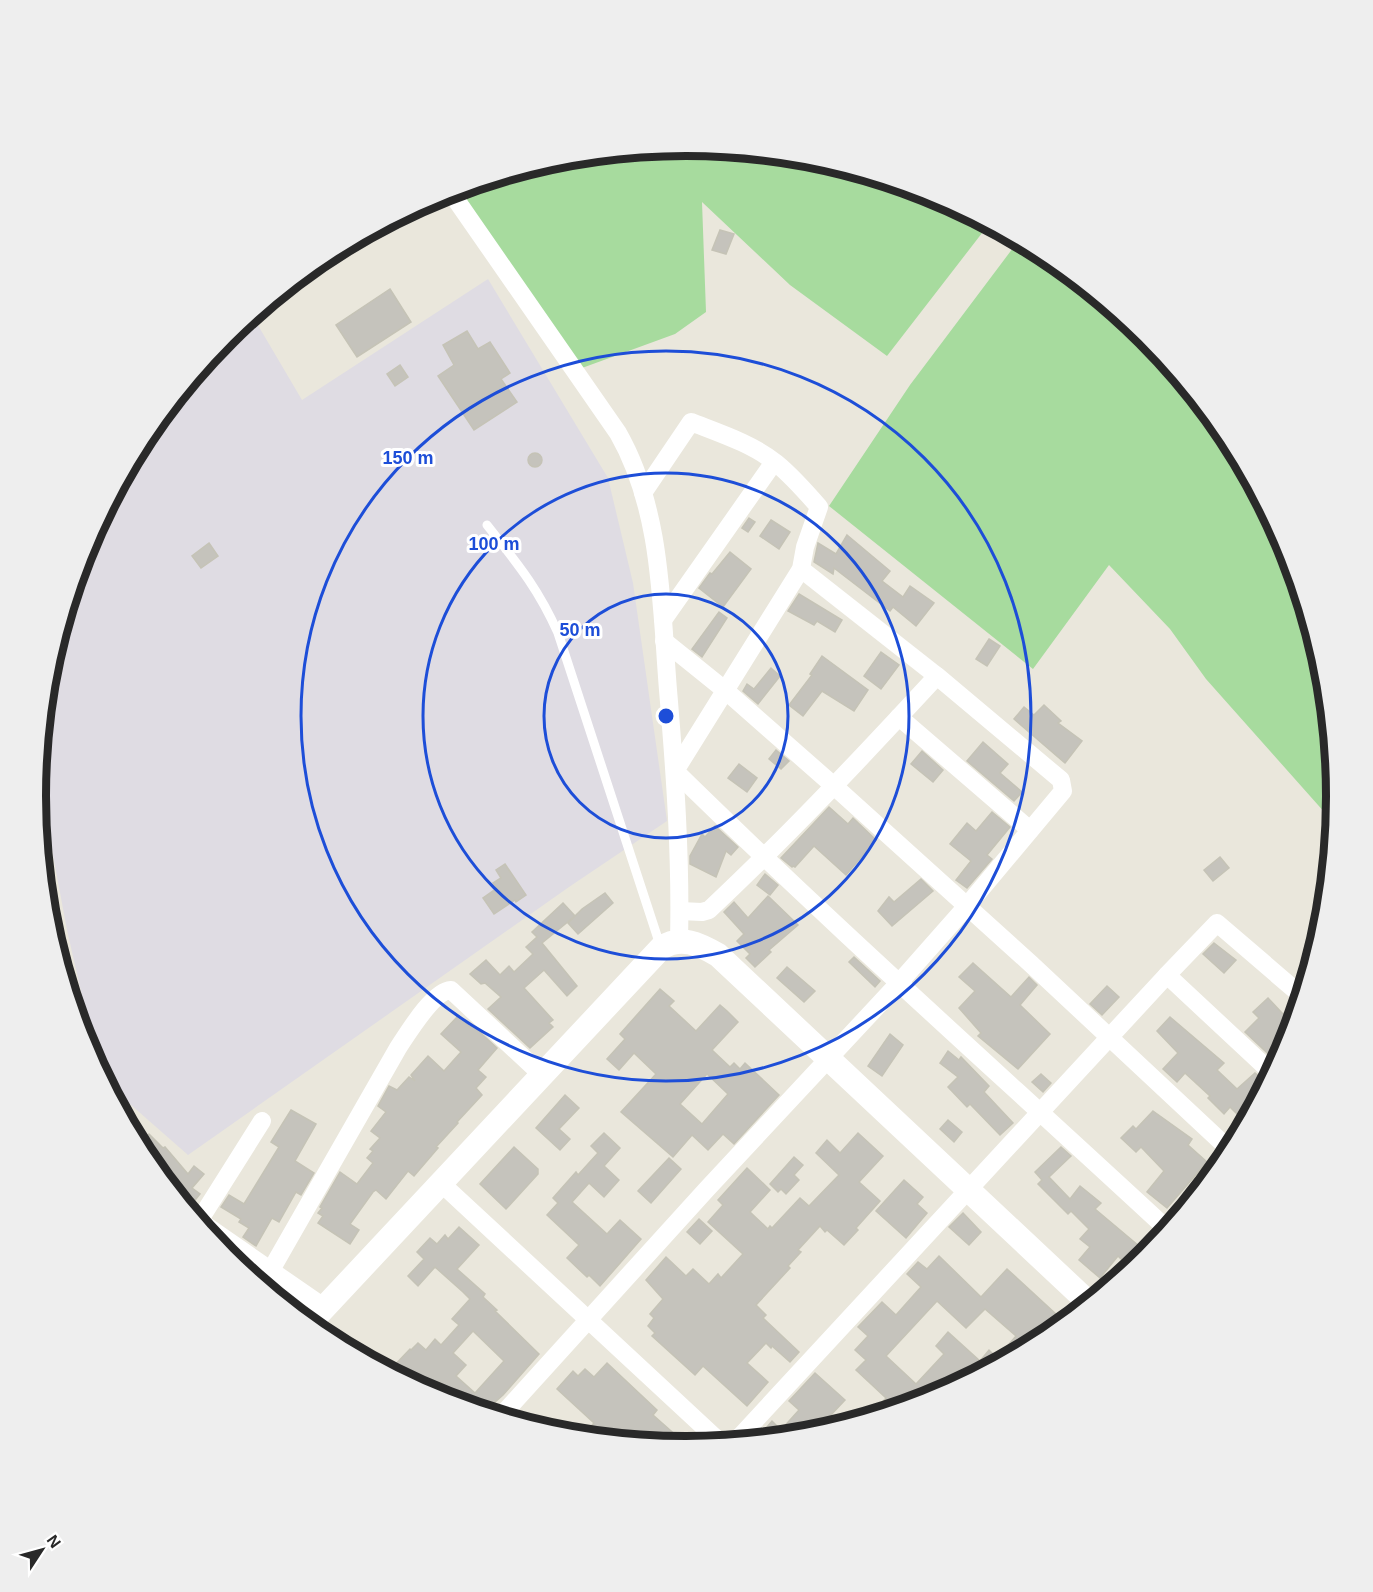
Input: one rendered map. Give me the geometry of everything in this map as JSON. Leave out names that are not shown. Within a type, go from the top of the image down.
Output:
[{"type":"street","points":[[222,1236],[271,1270],[317,1316],[442,1184],[541,1074],[670,944],[680,911],[675,771],[658,562],[643,493],[632,461],[618,433],[456,200]]},
{"type":"street","points":[[643,493],[691,422],[750,448],[774,462],[819,507],[801,557],[801,569],[675,771]]},
{"type":"street","points":[[663,621],[774,462]]},
{"type":"street","points":[[507,1410],[827,1058],[898,984],[1063,791],[1061,780],[937,676],[801,569]]},
{"type":"street","points":[[664,641],[726,691],[834,786],[1224,1144]]},
{"type":"street","points":[[680,911],[709,910],[764,858],[937,676]]},
{"type":"street","points":[[899,717],[1030,830]]},
{"type":"street","points":[[675,771],[898,984],[1162,1225]]},
{"type":"street","points":[[743,1434],[1217,923],[1296,991]]},
{"type":"street","points":[[670,944],[699,944],[718,955],[1083,1298]]},
{"type":"street","points":[[1167,975],[1266,1067]]},
{"type":"street","points":[[271,1270],[398,1048],[417,1020],[441,993],[451,990],[541,1074]]},
{"type":"street","points":[[201,1213],[262,1121]]},
{"type":"street","points":[[442,1184],[713,1435]]},
{"type":"lane","points":[[487,525],[535,586],[558,633],[670,944]]},
{"type":"shaded area","points":[[488,279],[608,478],[633,583],[667,821],[569,887],[188,1155],[122,1097],[89,1024],[67,930],[47,825],[46,796],[52,712],[68,630],[95,551],[132,476],[154,440],[179,406],[205,374],[257,323],[302,400]]},
{"type":"green space","points":[[645,157],[728,157],[811,168],[892,190],[984,230],[887,356],[790,285],[702,202],[706,312],[675,334],[582,368],[534,305],[464,196],[521,178],[603,161]]},
{"type":"green space","points":[[1014,246],[1076,288],[1139,343],[1168,374],[1219,440],[1241,476],[1278,551],[1305,630],[1314,671],[1325,754],[1326,814],[1206,679],[1170,629],[1109,565],[1033,669],[829,506],[910,385]]},
{"type":"building","points":[[720,230],[734,234],[726,254],[712,250]]},
{"type":"building","points":[[390,289],[411,322],[357,357],[336,325]]},
{"type":"building","points":[[467,331],[478,349],[490,342],[510,373],[501,379],[517,402],[474,430],[438,376],[454,365],[443,345]]},
{"type":"building","points":[[400,365],[408,377],[395,386],[387,374]]},
{"type":"building","points":[[535,453],[540,455],[542,460],[540,465],[535,467],[530,465],[528,460],[530,455]]},
{"type":"building","points":[[749,518],[755,522],[748,532],[742,528]]},
{"type":"building","points":[[771,520],[790,532],[779,549],[760,536]]},
{"type":"building","points":[[847,535],[890,571],[882,581],[903,597],[910,586],[934,603],[916,626],[893,607],[890,611],[834,568],[833,574],[814,562],[818,543],[836,554]]},
{"type":"building","points":[[209,543],[218,556],[201,568],[192,556]]},
{"type":"building","points":[[730,552],[751,569],[723,607],[699,588]]},
{"type":"building","points":[[799,594],[842,620],[835,632],[817,621],[814,625],[788,611]]},
{"type":"building","points":[[719,612],[727,618],[702,657],[692,649]]},
{"type":"building","points":[[989,639],[1000,646],[987,666],[976,659]]},
{"type":"building","points":[[881,652],[899,665],[881,689],[864,676]]},
{"type":"building","points":[[822,656],[868,690],[854,711],[822,691],[803,716],[789,705],[812,675],[810,674]]},
{"type":"building","points":[[771,668],[780,676],[758,704],[743,691],[747,684],[754,689]]},
{"type":"building","points":[[1044,705],[1061,721],[1058,723],[1082,741],[1065,763],[1014,719],[1024,707],[1034,715]]},
{"type":"building","points":[[983,742],[1008,764],[1000,773],[1022,792],[1014,801],[967,761]]},
{"type":"building","points":[[776,750],[789,761],[781,769],[769,759]]},
{"type":"building","points":[[922,751],[943,770],[933,782],[911,764]]},
{"type":"building","points":[[739,764],[757,778],[747,792],[728,778]]},
{"type":"building","points":[[829,807],[848,824],[853,818],[876,840],[846,875],[814,846],[795,867],[792,867],[781,858]]},
{"type":"building","points":[[992,812],[1010,827],[987,855],[992,859],[967,888],[956,880],[971,861],[950,844],[967,823],[976,831]]},
{"type":"building","points":[[715,826],[738,847],[731,855],[726,851],[716,877],[690,864],[690,856],[702,834],[705,837]]},
{"type":"building","points":[[1220,857],[1229,868],[1213,881],[1204,870]]},
{"type":"building","points":[[505,864],[526,895],[494,914],[483,898],[497,888],[493,883],[501,878],[496,870]]},
{"type":"building","points":[[765,874],[778,885],[770,895],[757,885]]},
{"type":"building","points":[[921,879],[933,891],[892,926],[878,911],[889,897],[894,902]]},
{"type":"building","points":[[605,893],[613,903],[578,934],[568,923],[582,909]]},
{"type":"building","points":[[768,896],[798,925],[769,950],[771,952],[755,967],[746,958],[750,954],[737,941],[744,934],[724,912],[734,902],[748,918]]},
{"type":"building","points":[[563,903],[575,916],[542,943],[577,986],[567,996],[544,970],[524,988],[553,1020],[549,1023],[553,1027],[530,1048],[488,1009],[501,997],[470,974],[486,960],[500,975],[509,966],[514,972],[533,954],[526,947],[537,937],[532,932]]},
{"type":"building","points":[[1214,943],[1236,960],[1224,973],[1203,954]]},
{"type":"building","points":[[854,957],[880,981],[875,987],[849,962]]},
{"type":"building","points":[[973,963],[1011,997],[1029,977],[1037,985],[1020,1005],[1050,1034],[1018,1069],[978,1036],[981,1033],[959,1008],[975,991],[959,977]]},
{"type":"building","points":[[787,967],[815,991],[804,1002],[777,978]]},
{"type":"building","points":[[1107,986],[1119,997],[1102,1015],[1090,1004]]},
{"type":"building","points":[[660,989],[674,1001],[669,1006],[696,1031],[720,1005],[738,1022],[712,1050],[730,1067],[734,1063],[740,1069],[745,1063],[779,1095],[734,1144],[723,1134],[708,1150],[692,1135],[673,1157],[621,1112],[656,1074],[634,1053],[619,1070],[607,1059],[625,1039],[620,1034]],"holes":[[[707,1074],[728,1094],[702,1124],[680,1104]]]},
{"type":"building","points":[[1268,998],[1283,1014],[1291,1006],[1271,1056],[1245,1032],[1259,1018],[1253,1012]]},
{"type":"building","points":[[458,1016],[470,1027],[472,1025],[497,1048],[478,1070],[486,1077],[476,1088],[482,1095],[414,1176],[408,1171],[386,1199],[376,1190],[373,1192],[350,1224],[359,1230],[350,1244],[318,1223],[323,1216],[318,1213],[322,1208],[320,1207],[340,1172],[357,1184],[373,1163],[367,1158],[373,1151],[370,1149],[380,1138],[371,1131],[386,1112],[378,1106],[389,1086],[397,1090],[409,1077],[415,1081],[411,1075],[428,1056],[444,1071],[461,1052],[441,1034]]},
{"type":"building","points":[[1170,1017],[1224,1063],[1217,1070],[1237,1089],[1255,1073],[1261,1078],[1240,1117],[1230,1107],[1224,1114],[1208,1098],[1210,1096],[1185,1073],[1177,1082],[1163,1069],[1178,1053],[1157,1031]]},
{"type":"building","points":[[890,1034],[903,1045],[882,1076],[868,1066]]},
{"type":"building","points":[[948,1051],[959,1060],[961,1057],[989,1086],[984,1092],[1013,1123],[1000,1135],[970,1104],[967,1107],[948,1087],[958,1077],[940,1063]]},
{"type":"building","points":[[1041,1074],[1051,1083],[1043,1092],[1032,1082]]},
{"type":"building","points":[[565,1095],[579,1108],[559,1129],[570,1139],[560,1150],[536,1128]]},
{"type":"building","points":[[291,1110],[316,1124],[295,1161],[314,1173],[301,1195],[296,1192],[279,1222],[272,1218],[256,1246],[243,1237],[249,1228],[239,1222],[241,1219],[221,1207],[229,1195],[244,1204],[279,1147],[271,1142]]},
{"type":"building","points":[[1153,1111],[1192,1139],[1188,1145],[1207,1162],[1167,1208],[1147,1192],[1164,1171],[1141,1147],[1136,1152],[1121,1138],[1133,1126],[1136,1129]]},
{"type":"building","points":[[948,1120],[962,1132],[954,1142],[940,1129]]},
{"type":"building","points":[[604,1133],[620,1148],[604,1166],[619,1180],[604,1197],[589,1183],[572,1202],[607,1234],[620,1220],[641,1239],[600,1286],[567,1258],[579,1245],[547,1215],[558,1203],[553,1198],[576,1172],[578,1175],[598,1153],[591,1146]]},
{"type":"building","points":[[858,1133],[883,1156],[859,1182],[880,1201],[844,1245],[820,1226],[798,1250],[801,1252],[788,1266],[790,1268],[756,1305],[766,1315],[763,1318],[799,1352],[790,1362],[766,1343],[747,1363],[768,1382],[747,1406],[703,1366],[695,1375],[652,1336],[655,1333],[648,1326],[654,1318],[650,1314],[663,1299],[646,1280],[666,1257],[686,1276],[693,1269],[709,1284],[718,1274],[721,1278],[743,1254],[708,1222],[723,1205],[718,1200],[747,1168],[770,1190],[750,1212],[768,1229],[770,1226],[772,1228],[800,1198],[809,1206],[839,1175],[816,1153],[827,1140],[840,1153]]},
{"type":"building","points":[[149,1134],[163,1148],[165,1147],[188,1174],[194,1166],[204,1174],[192,1188],[200,1194],[193,1203],[154,1152],[145,1138]]},
{"type":"building","points":[[514,1147],[538,1169],[538,1174],[506,1209],[480,1184]]},
{"type":"building","points":[[1061,1147],[1071,1156],[1049,1177],[1070,1199],[1080,1186],[1101,1203],[1095,1209],[1139,1246],[1124,1262],[1118,1256],[1100,1278],[1079,1260],[1090,1247],[1080,1239],[1089,1229],[1071,1211],[1068,1214],[1038,1184],[1042,1180],[1035,1172]]},
{"type":"building","points":[[794,1157],[803,1165],[794,1175],[799,1180],[786,1194],[781,1189],[778,1192],[770,1184]]},
{"type":"building","points":[[669,1158],[681,1169],[651,1203],[638,1191]]},
{"type":"building","points":[[904,1180],[923,1197],[917,1204],[927,1213],[906,1238],[876,1211]]},
{"type":"building","points":[[963,1213],[981,1232],[969,1245],[949,1227]]},
{"type":"building","points":[[699,1219],[712,1231],[700,1244],[687,1232]]},
{"type":"building","points":[[459,1227],[479,1245],[457,1269],[485,1294],[483,1297],[497,1310],[495,1311],[539,1354],[492,1405],[447,1389],[440,1382],[437,1385],[394,1365],[418,1343],[426,1350],[435,1339],[441,1345],[459,1325],[452,1319],[470,1299],[435,1267],[418,1286],[408,1276],[424,1259],[417,1252],[430,1238],[437,1244],[445,1235],[448,1239]],"holes":[[[473,1331],[504,1361],[475,1393],[456,1376],[466,1365],[453,1353]]]},
{"type":"building","points":[[939,1256],[981,1297],[1007,1269],[1057,1315],[1042,1328],[1002,1352],[1016,1336],[985,1309],[966,1328],[937,1301],[886,1356],[916,1384],[944,1354],[936,1346],[948,1332],[980,1361],[989,1350],[995,1356],[931,1387],[879,1406],[886,1398],[856,1370],[866,1360],[855,1350],[868,1336],[858,1327],[882,1302],[896,1315],[921,1287],[907,1274],[918,1262],[927,1269]]},
{"type":"building","points":[[607,1363],[657,1410],[653,1415],[676,1436],[645,1435],[589,1429],[594,1423],[557,1389],[573,1371],[578,1376],[585,1369],[594,1377]]},
{"type":"building","points":[[815,1373],[845,1400],[829,1417],[831,1419],[782,1429],[799,1410],[789,1401]]},
{"type":"building","points":[[772,1421],[780,1429],[763,1432]]}]
